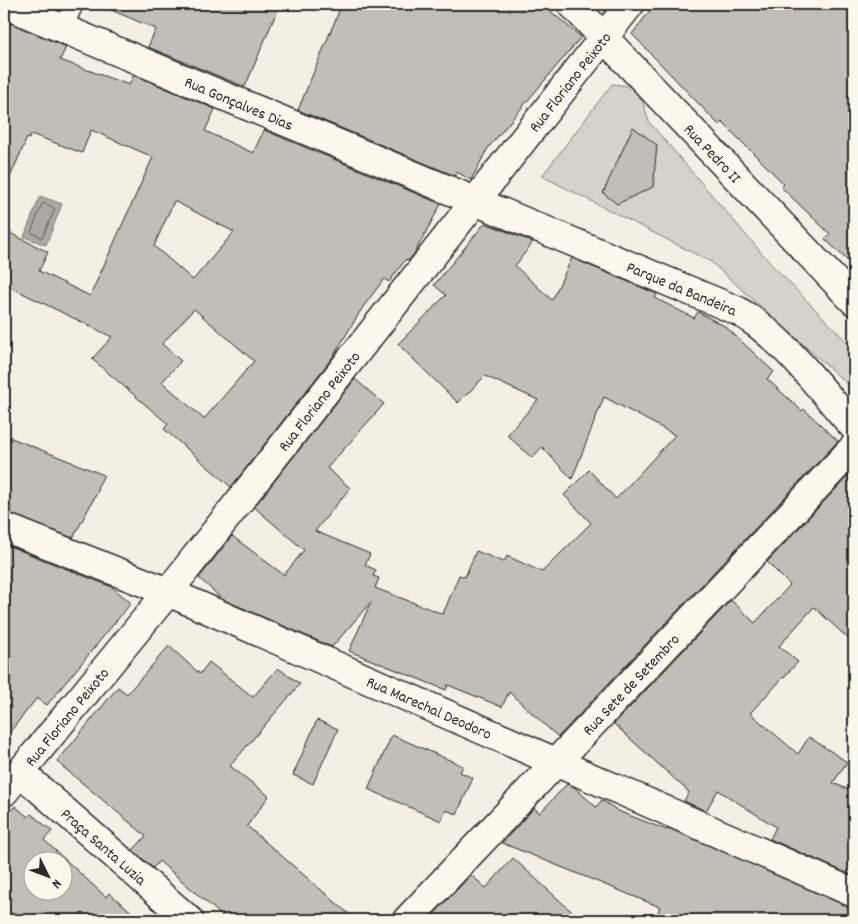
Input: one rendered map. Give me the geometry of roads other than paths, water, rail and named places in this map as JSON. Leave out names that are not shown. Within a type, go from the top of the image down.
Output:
[{"type":"street","name":"Rua Gonçalves Dias","points":[[4,4],[474,199]]},
{"type":"street","name":"Rua Pedro II","points":[[572,4],[602,38],[854,301]]},
{"type":"street","name":"Rua Floriano Peixoto","points":[[12,782],[168,592],[474,199],[630,4]]},
{"type":"street","name":"Parque da Bandeira","points":[[474,199],[715,301],[757,322],[854,427]]},
{"type":"street","name":"Rua Sete de Setembro","points":[[407,920],[557,764],[854,447]]},
{"type":"street","name":"Rua Marechal Deodoro","points":[[4,526],[168,592],[854,893]]},
{"type":"street","name":"Praça Santa Luzia","points":[[12,782],[189,920]]},
{"type":"lane","points":[[63,28],[74,4]]},
{"type":"water","points":[[40,196],[62,204],[46,245],[24,237]]}]
